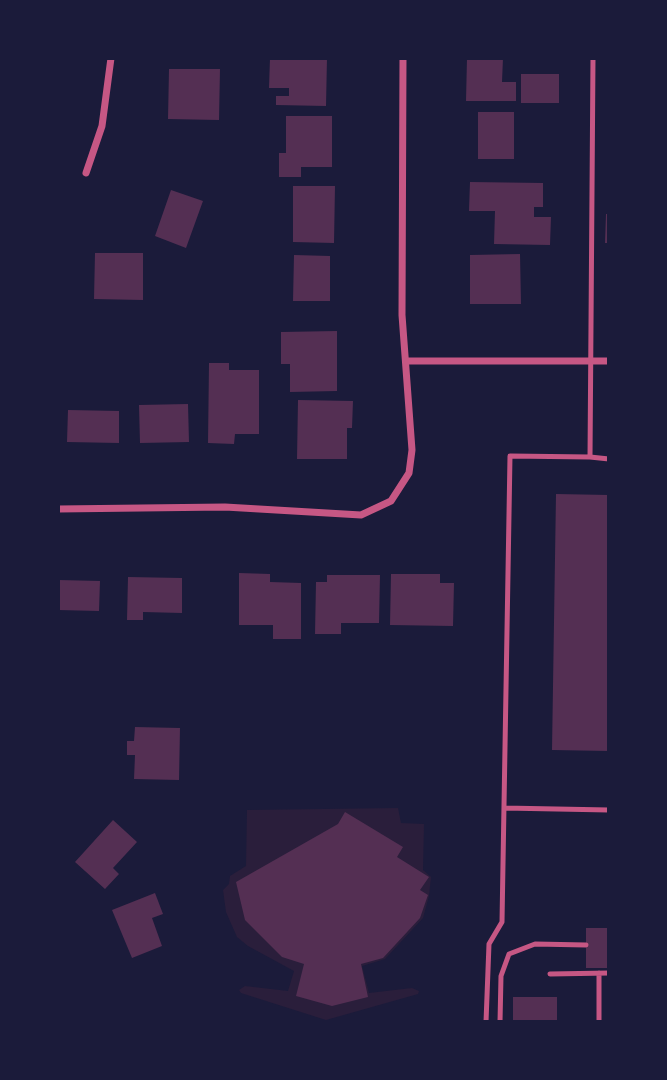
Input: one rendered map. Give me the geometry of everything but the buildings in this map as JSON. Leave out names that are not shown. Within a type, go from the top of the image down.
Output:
[{"type":"street","points":[[86,173],[102,126],[111,58]]},
{"type":"street","points":[[58,509],[225,507],[361,515],[391,501],[409,473],[412,450],[402,315],[403,58]]},
{"type":"street","points":[[406,361],[609,361]]},
{"type":"lane","points":[[590,457],[593,58]]},
{"type":"lane","points":[[486,1022],[489,944],[502,922],[510,456],[609,458]]},
{"type":"lane","points":[[504,808],[609,810]]},
{"type":"lane","points":[[500,1022],[501,976],[509,954],[535,944],[586,945]]},
{"type":"lane","points":[[599,973],[599,1022]]},
{"type":"lane","points":[[550,974],[609,973]]},
{"type":"shaded area","points":[[398,808],[401,823],[424,824],[423,870],[431,877],[429,896],[423,918],[385,959],[362,966],[369,993],[412,988],[419,991],[418,994],[326,1020],[241,993],[239,990],[245,986],[288,991],[294,971],[237,937],[226,912],[223,890],[229,884],[230,876],[246,866],[247,810]]}]
